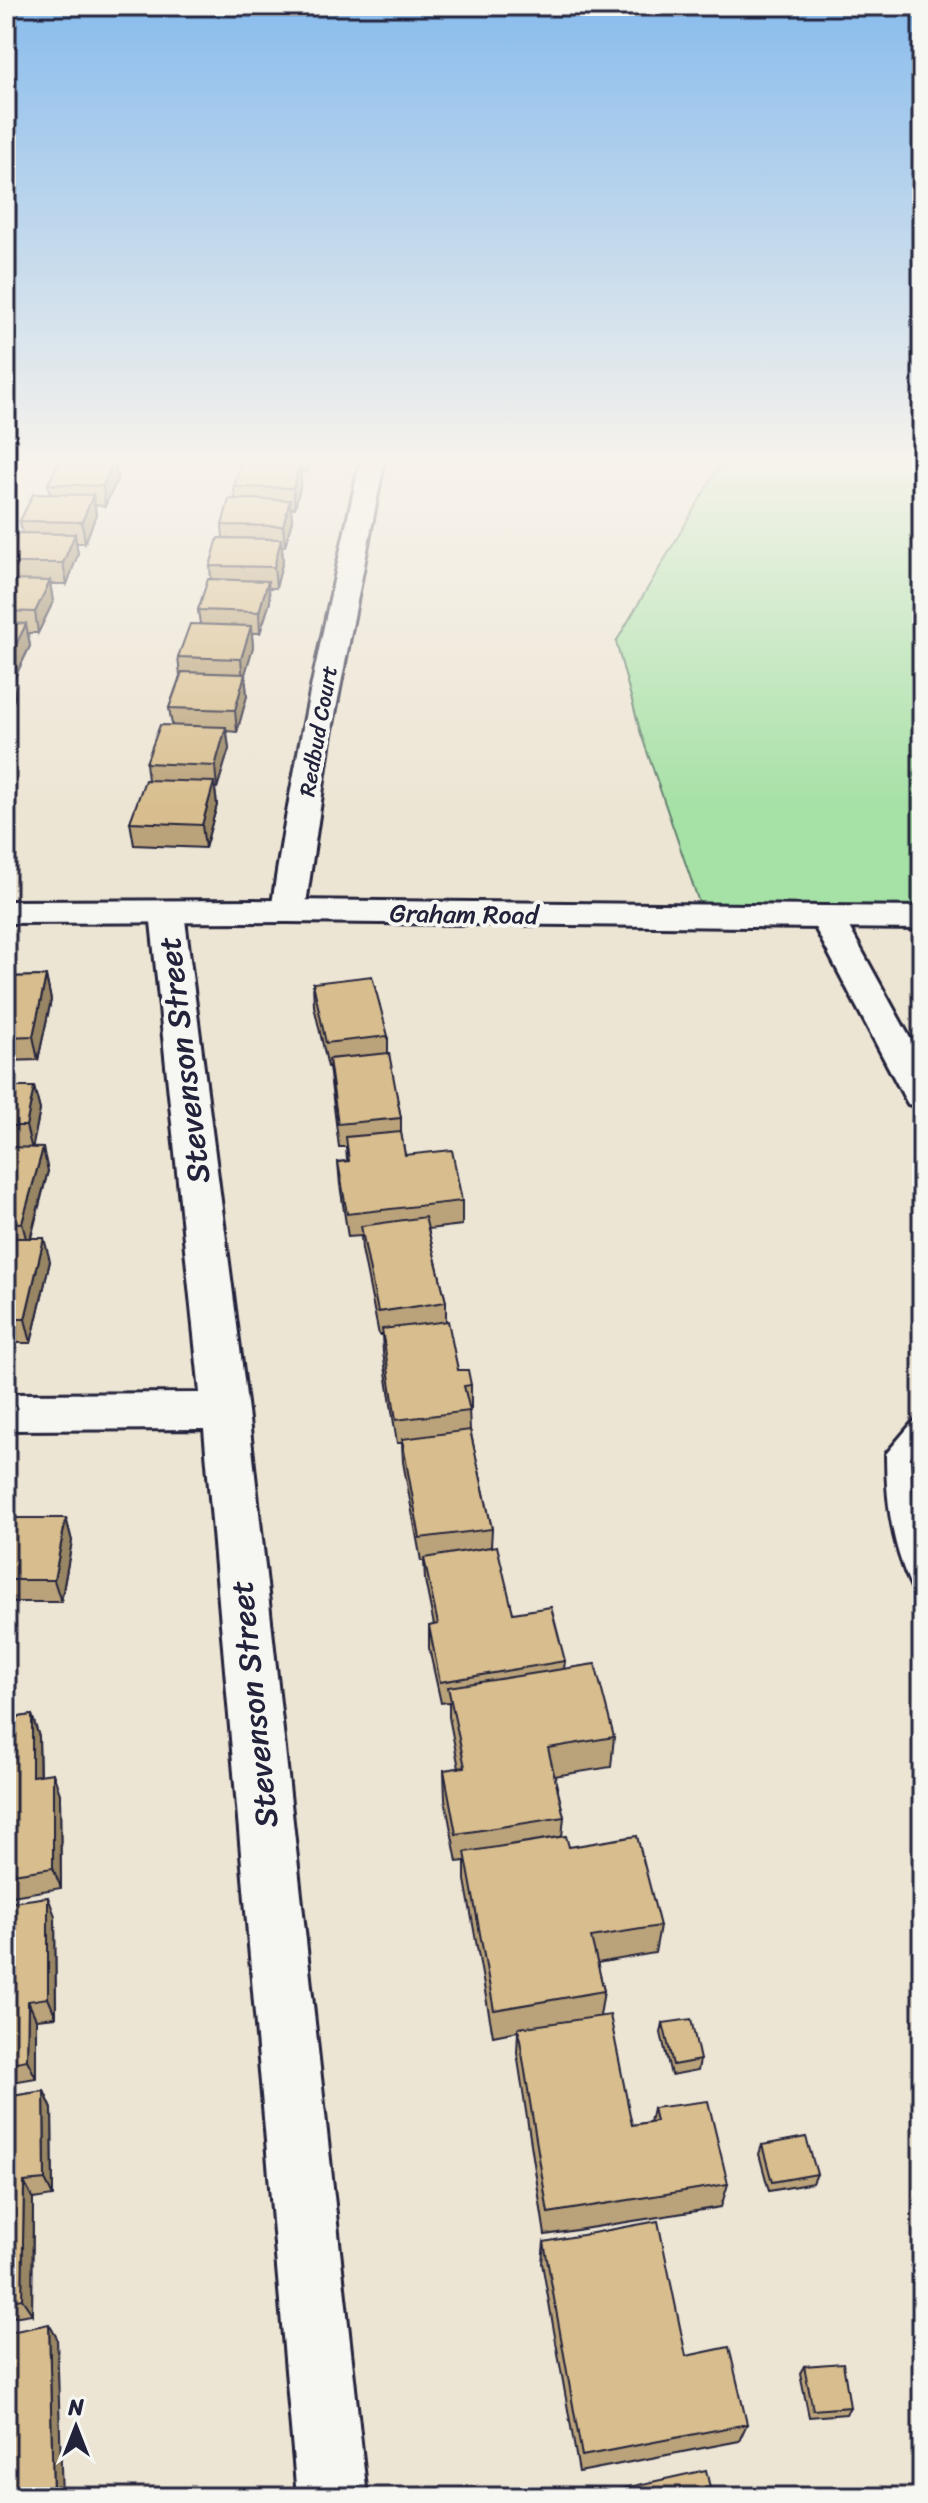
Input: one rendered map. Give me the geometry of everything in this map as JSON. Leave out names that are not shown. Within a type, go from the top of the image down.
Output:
[{"type":"main road","name":"Graham Road","points":[[6,912],[288,911],[922,918]]},
{"type":"street","name":"Redbud Court","points":[[288,911],[294,859],[348,575]]},
{"type":"street","name":"Stevenson Street","points":[[167,912],[225,1411],[332,2497]]},
{"type":"street","points":[[827,918],[922,1095]]},
{"type":"street","points":[[6,1412],[225,1411]]},
{"type":"lane","points":[[922,1429],[898,1454],[898,1501],[906,1542],[922,1582]]},
{"type":"green space","points":[[655,575],[922,575],[922,918],[704,917],[641,734],[616,642]]},
{"type":"building","points":[[208,579],[268,581],[259,612],[198,610]]},
{"type":"building","points":[[6,580],[50,581],[35,612],[6,611]]},
{"type":"building","points":[[6,623],[26,624],[10,657],[6,657]]},
{"type":"building","points":[[190,624],[251,626],[241,659],[178,657]]},
{"type":"building","points":[[182,672],[245,674],[235,710],[169,708]]},
{"type":"building","points":[[160,725],[226,727],[215,766],[146,763]]},
{"type":"building","points":[[145,780],[214,782],[202,825],[130,822]]},
{"type":"building","points":[[46,976],[33,1036],[6,1037],[6,977]]},
{"type":"building","points":[[372,976],[388,1036],[326,1043],[313,983]]},
{"type":"building","points":[[389,1053],[401,1118],[338,1124],[329,1059]]},
{"type":"building","points":[[6,1087],[34,1087],[26,1126],[6,1126]]},
{"type":"building","points":[[401,1132],[405,1155],[452,1150],[462,1201],[347,1214],[338,1162],[349,1161],[346,1137]]},
{"type":"building","points":[[6,1147],[43,1148],[22,1223],[6,1222]]},
{"type":"building","points":[[425,1217],[446,1302],[378,1312],[361,1226]]},
{"type":"building","points":[[6,1238],[44,1238],[25,1319],[6,1319]]},
{"type":"building","points":[[448,1321],[458,1370],[468,1370],[471,1385],[464,1386],[470,1411],[396,1420],[382,1329]]},
{"type":"building","points":[[470,1430],[492,1529],[420,1538],[402,1439]]},
{"type":"building","points":[[6,1518],[66,1518],[54,1580],[6,1580]]},
{"type":"building","points":[[497,1546],[513,1613],[551,1607],[565,1661],[440,1682],[429,1626],[438,1624],[424,1558]]},
{"type":"building","points":[[595,1664],[614,1737],[548,1748],[564,1817],[456,1834],[444,1770],[465,1767],[448,1687]]},
{"type":"building","points":[[32,1715],[32,1776],[53,1773],[53,1868],[6,1875],[6,1719]]},
{"type":"building","points":[[566,1836],[569,1847],[637,1836],[660,1926],[591,1937],[604,1991],[494,2010],[465,1852]]},
{"type":"building","points":[[48,1897],[48,1998],[28,2001],[27,2060],[6,2064],[6,1903]]},
{"type":"building","points":[[610,2015],[632,2125],[656,2121],[653,2108],[708,2101],[728,2184],[548,2213],[518,2028]]},
{"type":"building","points":[[691,2019],[700,2060],[673,2065],[663,2023]]},
{"type":"building","points":[[44,2091],[45,2180],[24,2182],[22,2299],[6,2302],[6,2097]]},
{"type":"building","points":[[806,2137],[817,2174],[772,2182],[762,2145]]},
{"type":"building","points":[[658,2221],[686,2356],[729,2347],[747,2424],[582,2456],[544,2242]]},
{"type":"building","points":[[49,2324],[53,2497],[6,2497],[6,2333]]},
{"type":"building","points":[[843,2363],[850,2407],[813,2410],[804,2366]]},
{"type":"building","points":[[706,2470],[712,2497],[602,2497],[602,2493]]}]
